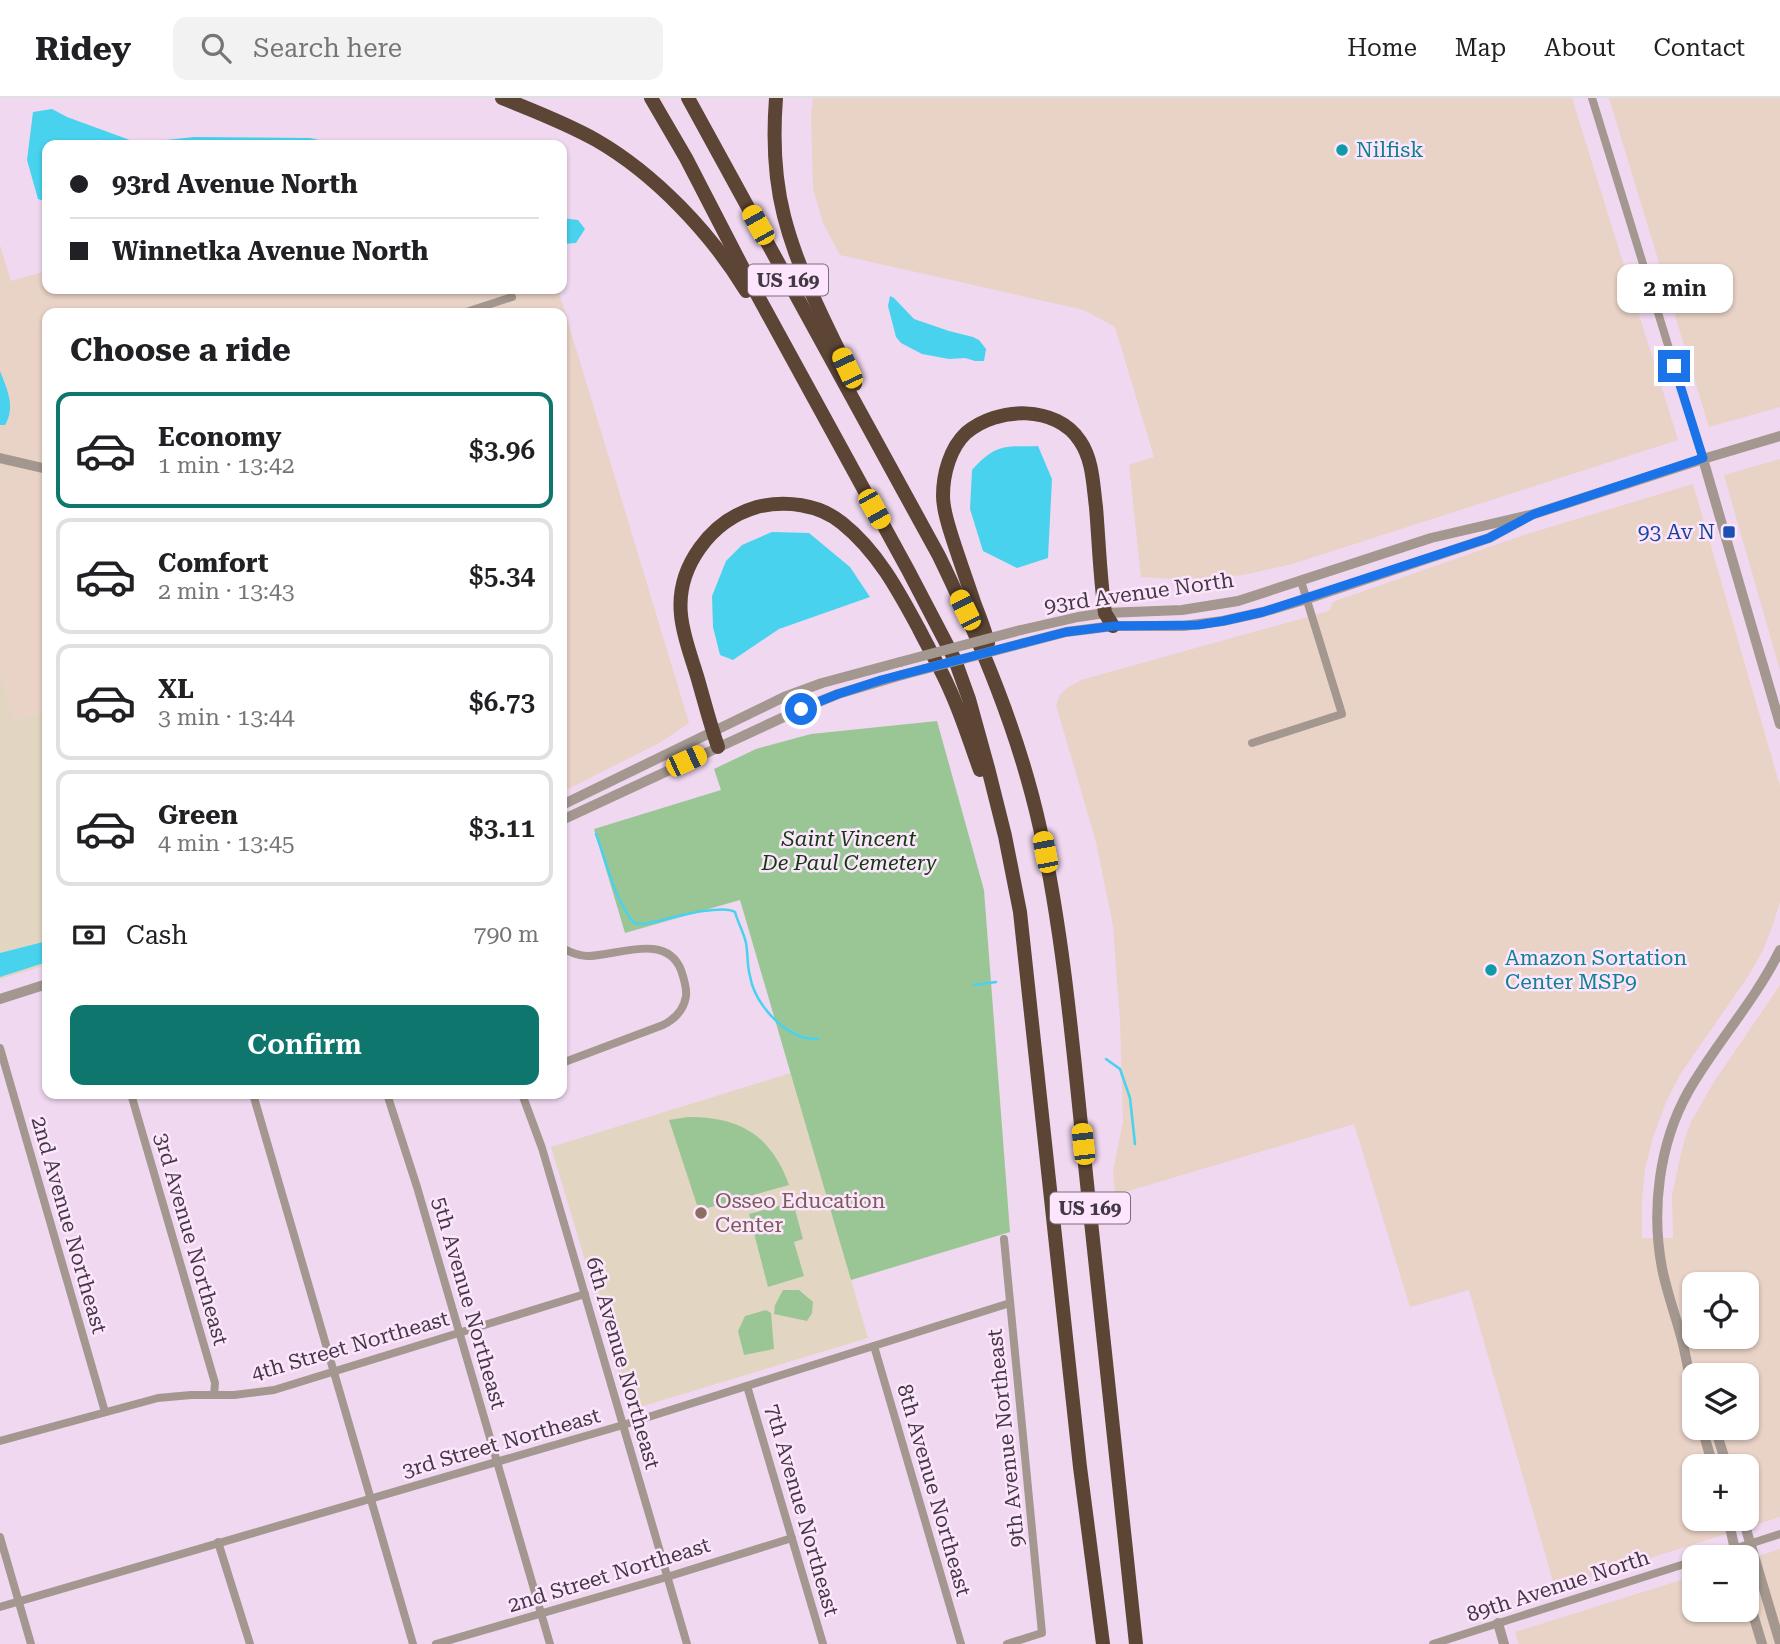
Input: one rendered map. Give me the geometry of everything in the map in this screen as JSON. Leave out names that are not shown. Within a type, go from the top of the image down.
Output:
[{"type":"highway","points":[[502,98],[559,121],[598,141],[638,170],[674,202],[731,268],[826,421]]},
{"type":"highway","name":"US 169","points":[[651,98],[908,570],[955,660],[970,699],[1005,836],[1020,912],[1078,1454],[1103,1644]]},
{"type":"highway","name":"US 169","points":[[688,98],[939,556],[998,689],[1021,758],[1040,825],[1055,904],[1136,1644]]},
{"type":"highway","points":[[776,98],[776,170],[783,214],[790,237],[805,278],[859,393],[888,463]]},
{"type":"highway","points":[[998,689],[986,636],[946,518],[943,495],[946,468],[954,449],[967,433],[985,421],[1008,414],[1036,413],[1073,430],[1082,443],[1090,461],[1094,486],[1105,613],[1114,626]]},
{"type":"highway","points":[[718,747],[680,613],[681,595],[688,568],[702,544],[720,525],[745,510],[783,503],[821,510],[841,522],[863,542],[890,575],[950,690],[1005,836]]},
{"type":"street","points":[[1592,98],[1703,458],[1780,724]]},
{"type":"street","points":[[480,308],[512,297]]},
{"type":"street","name":"93rd Avenue North","points":[[567,803],[784,697],[822,683],[1067,619],[1105,613],[1182,610],[1238,601],[1431,538],[1534,514],[1703,458],[1780,436]]},
{"type":"street","points":[[0,458],[42,468]]},
{"type":"street","name":"93rd Avenue North","points":[[567,818],[838,694],[1066,632],[1114,626],[1183,626],[1263,612],[1489,538],[1534,514]]},
{"type":"street","points":[[1252,743],[1342,714],[1301,581]]},
{"type":"street","points":[[567,950],[590,956],[645,948],[664,951],[678,965],[686,995],[679,1013],[672,1021],[567,1061]]},
{"type":"street","points":[[1682,1341],[1659,1251],[1657,1206],[1666,1150],[1686,1095],[1763,982],[1780,950]]},
{"type":"street","points":[[0,999],[42,986]]},
{"type":"street","name":"2nd Avenue Northeast","points":[[0,1048],[105,1412]]},
{"type":"street","name":"3rd Avenue Northeast","points":[[132,1099],[215,1383],[215,1395]]},
{"type":"street","points":[[254,1099],[413,1644]]},
{"type":"street","name":"5th Avenue Northeast","points":[[389,1099],[550,1644]]},
{"type":"street","name":"6th Avenue Northeast","points":[[524,1099],[542,1148],[687,1644]]},
{"type":"street","name":"9th Avenue Northeast","points":[[1004,1239],[1042,1633],[1007,1644]]},
{"type":"street","name":"4th Street Northeast","points":[[0,1441],[158,1398],[254,1394],[274,1390],[585,1294]]},
{"type":"street","name":"3rd Street Northeast","points":[[0,1607],[623,1425],[1010,1303]]},
{"type":"street","name":"8th Avenue Northeast","points":[[874,1346],[961,1644]]},
{"type":"street","name":"7th Avenue Northeast","points":[[747,1386],[822,1644]]},
{"type":"street","points":[[1746,1531],[1780,1643]]},
{"type":"street","points":[[1750,1544],[1780,1534]]},
{"type":"street","points":[[0,1537],[31,1644]]},
{"type":"street","name":"2nd Street Northeast","points":[[436,1644],[792,1538]]},
{"type":"street","points":[[218,1542],[250,1644]]},
{"type":"street","name":"89th Avenue North","points":[[1433,1644],[1682,1565]]},
{"type":"street","points":[[1755,1622],[1762,1644]]},
{"type":"street","points":[[1498,1623],[1504,1644]]},
{"type":"shaded area","points":[[813,98],[1572,98],[1678,440],[1292,564],[1243,575],[1209,578],[1141,577],[1129,465],[1154,457],[1115,327],[1084,310],[840,255],[823,223],[813,189]]},
{"type":"shaded area","points":[[1609,98],[1780,98],[1780,407],[1709,427]]},
{"type":"shaded area","points":[[0,245],[11,281],[42,272],[42,294],[560,294],[564,308],[42,308],[42,711],[15,719],[0,672]]},
{"type":"shaded area","points":[[567,319],[689,723],[661,742],[567,789]]},
{"type":"shaded area","points":[[1780,459],[1780,670],[1724,475]]},
{"type":"shaded area","points":[[1693,484],[1780,786],[1780,902],[1763,950],[1749,975],[1681,1073],[1666,1102],[1645,1169],[1642,1238],[1673,1238],[1672,1195],[1691,1122],[1714,1082],[1780,985],[1780,1517],[1759,1524],[1759,1454],[1682,1454],[1682,1531],[1736,1531],[1691,1545],[1682,1545],[1682,1548],[1555,1588],[1469,1290],[1410,1307],[1354,1124],[1115,1195],[1113,1171],[1123,1122],[1120,1020],[1113,926],[1096,842],[1056,705],[1067,688],[1081,680],[1329,611],[1333,602],[1521,536]]},
{"type":"shaded area","points":[[0,672],[15,719],[42,711],[42,966],[0,979]]},
{"type":"shaded area","name":"Osseo Education Center","points":[[791,1073],[868,1338],[630,1410],[551,1147]]},
{"type":"shaded area","points":[[1780,1549],[1780,1644],[1519,1644],[1515,1632],[1682,1580],[1682,1622],[1759,1622],[1759,1556]]},
{"type":"green space","name":"Saint Vincent De Paul Cemetery","points":[[937,721],[984,890],[1010,1232],[851,1280],[740,900],[625,933],[594,829],[721,790],[714,769],[756,749],[811,734]]},
{"type":"green space","points":[[688,1117],[723,1121],[751,1132],[773,1153],[789,1185],[704,1209],[697,1205],[669,1120]]},
{"type":"green space","points":[[793,1202],[803,1239],[794,1242],[804,1276],[768,1287],[749,1214]]},
{"type":"green space","points":[[783,1290],[799,1290],[813,1302],[812,1313],[807,1321],[774,1314],[775,1305]]},
{"type":"green space","points":[[766,1310],[771,1313],[774,1349],[744,1355],[738,1331],[745,1316]]},
{"type":"water","points":[[52,109],[130,140],[42,140],[42,200],[38,199],[27,160],[33,112]]},
{"type":"water","points":[[194,137],[319,140],[166,140]]},
{"type":"water","points":[[567,219],[578,220],[585,229],[576,243],[567,244]]},
{"type":"water","points":[[890,296],[914,319],[979,340],[986,349],[984,361],[922,354],[901,343],[896,337],[888,306]]},
{"type":"water","points":[[0,371],[10,405],[5,425],[0,425]]},
{"type":"water","points":[[1038,446],[1052,479],[1048,558],[1017,568],[983,551],[970,509],[972,470],[988,455],[1002,448]]},
{"type":"water","points":[[772,532],[809,533],[850,567],[870,597],[779,629],[733,660],[720,655],[713,627],[712,596],[726,561],[742,545]]},
{"type":"water","points":[[42,942],[42,964],[0,977],[0,953]]},
{"type":"waterway","points":[[596,834],[616,892],[634,923],[645,924],[705,911],[735,912],[746,943],[748,968],[756,995],[768,1013],[784,1028],[804,1038],[818,1039]]},
{"type":"waterway","points":[[974,985],[996,982]]},
{"type":"waterway","points":[[1106,1059],[1120,1069],[1130,1098],[1135,1144]]},
{"type":"place","name":"Nilfisk","points":[[1342,150]]},
{"type":"place","name":"93 Av N","points":[[1729,532]]},
{"type":"place","name":"Amazon Sortation Center MSP9","points":[[1491,970]]},
{"type":"place","name":"Osseo Education Center","points":[[701,1213]]},
{"type":"route","points":[[801,709],[881,680],[1066,632],[1114,626],[1198,625],[1263,612],[1489,538],[1534,514],[1703,458],[1674,366]]}]
